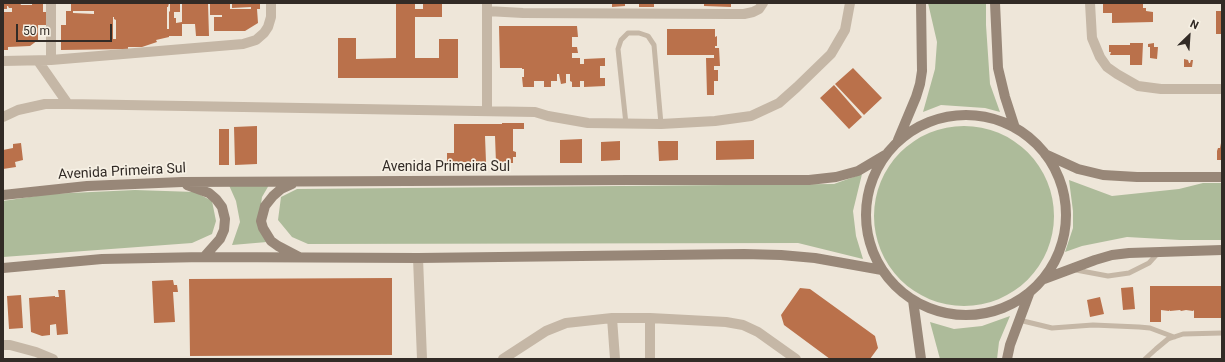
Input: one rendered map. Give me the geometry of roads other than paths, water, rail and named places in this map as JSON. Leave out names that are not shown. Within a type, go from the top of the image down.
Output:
[{"type":"main road","points":[[898,140],[920,84],[922,70],[922,3]]},
{"type":"main road","points":[[995,3],[998,68],[1015,128]]},
{"type":"main road","points":[[957,115],[987,117],[1015,128],[1031,139],[1045,154],[1059,178],[1066,205],[1065,231],[1058,257],[1044,279],[1029,294],[1007,307],[984,314],[959,315],[935,311],[913,300],[896,287],[882,270],[871,249],[865,226],[865,202],[872,177],[885,155],[898,140],[925,123],[957,115]]},
{"type":"main road","points":[[1045,154],[1078,169],[1103,175],[1137,177],[1222,177]]},
{"type":"main road","name":"Avenida Primeira Sul","points":[[3,195],[87,186],[182,182],[294,183],[809,180],[836,177],[858,171],[885,155]]},
{"type":"main road","points":[[182,182],[209,193],[222,207],[225,219],[224,230],[220,239],[204,257]]},
{"type":"main road","points":[[294,183],[281,189],[273,196],[265,206],[261,221],[263,228],[271,241],[301,258]]},
{"type":"main road","points":[[1044,279],[1096,260],[1129,253],[1222,250]]},
{"type":"main road","points":[[3,268],[102,259],[204,257],[418,258],[781,255],[815,258],[882,270]]},
{"type":"main road","points":[[1008,359],[1010,345],[1029,294]]},
{"type":"main road","points":[[913,300],[921,359]]},
{"type":"street","points":[[51,60],[52,3]]},
{"type":"street","points":[[3,61],[38,61],[243,44],[256,40],[264,33],[268,27],[271,17],[271,3]]},
{"type":"street","points":[[584,3],[584,14]]},
{"type":"street","points":[[677,3],[677,14]]},
{"type":"street","points":[[487,111],[487,7],[522,13],[744,14],[759,9],[763,3]]},
{"type":"street","points":[[3,117],[18,110],[45,104],[68,104],[535,112],[548,116],[588,123],[626,124],[715,121],[751,116],[779,102],[831,54],[844,30],[850,3]]},
{"type":"street","points":[[1090,3],[1092,38],[1100,57],[1107,67],[1126,80],[1138,86],[1161,89],[1222,89]]},
{"type":"street","points":[[38,61],[68,104]]},
{"type":"street","points":[[418,258],[422,359]]},
{"type":"street","points":[[612,318],[615,359]]},
{"type":"street","points":[[504,359],[546,331],[566,323],[612,318],[650,318],[726,322],[743,325],[758,332],[796,359]]},
{"type":"street","points":[[650,318],[650,359]]},
{"type":"street","points":[[3,345],[10,345],[36,352],[53,359]]},
{"type":"lane","points":[[626,124],[618,49],[621,40],[628,33],[639,33],[648,36],[654,45],[661,124]]},
{"type":"lane","points":[[1071,269],[1108,276],[1129,273],[1149,263],[1159,252]]},
{"type":"lane","points":[[1019,320],[1052,328],[1093,325],[1150,328],[1174,337]]},
{"type":"lane","points":[[1145,359],[1168,339],[1183,334],[1222,333]]}]
